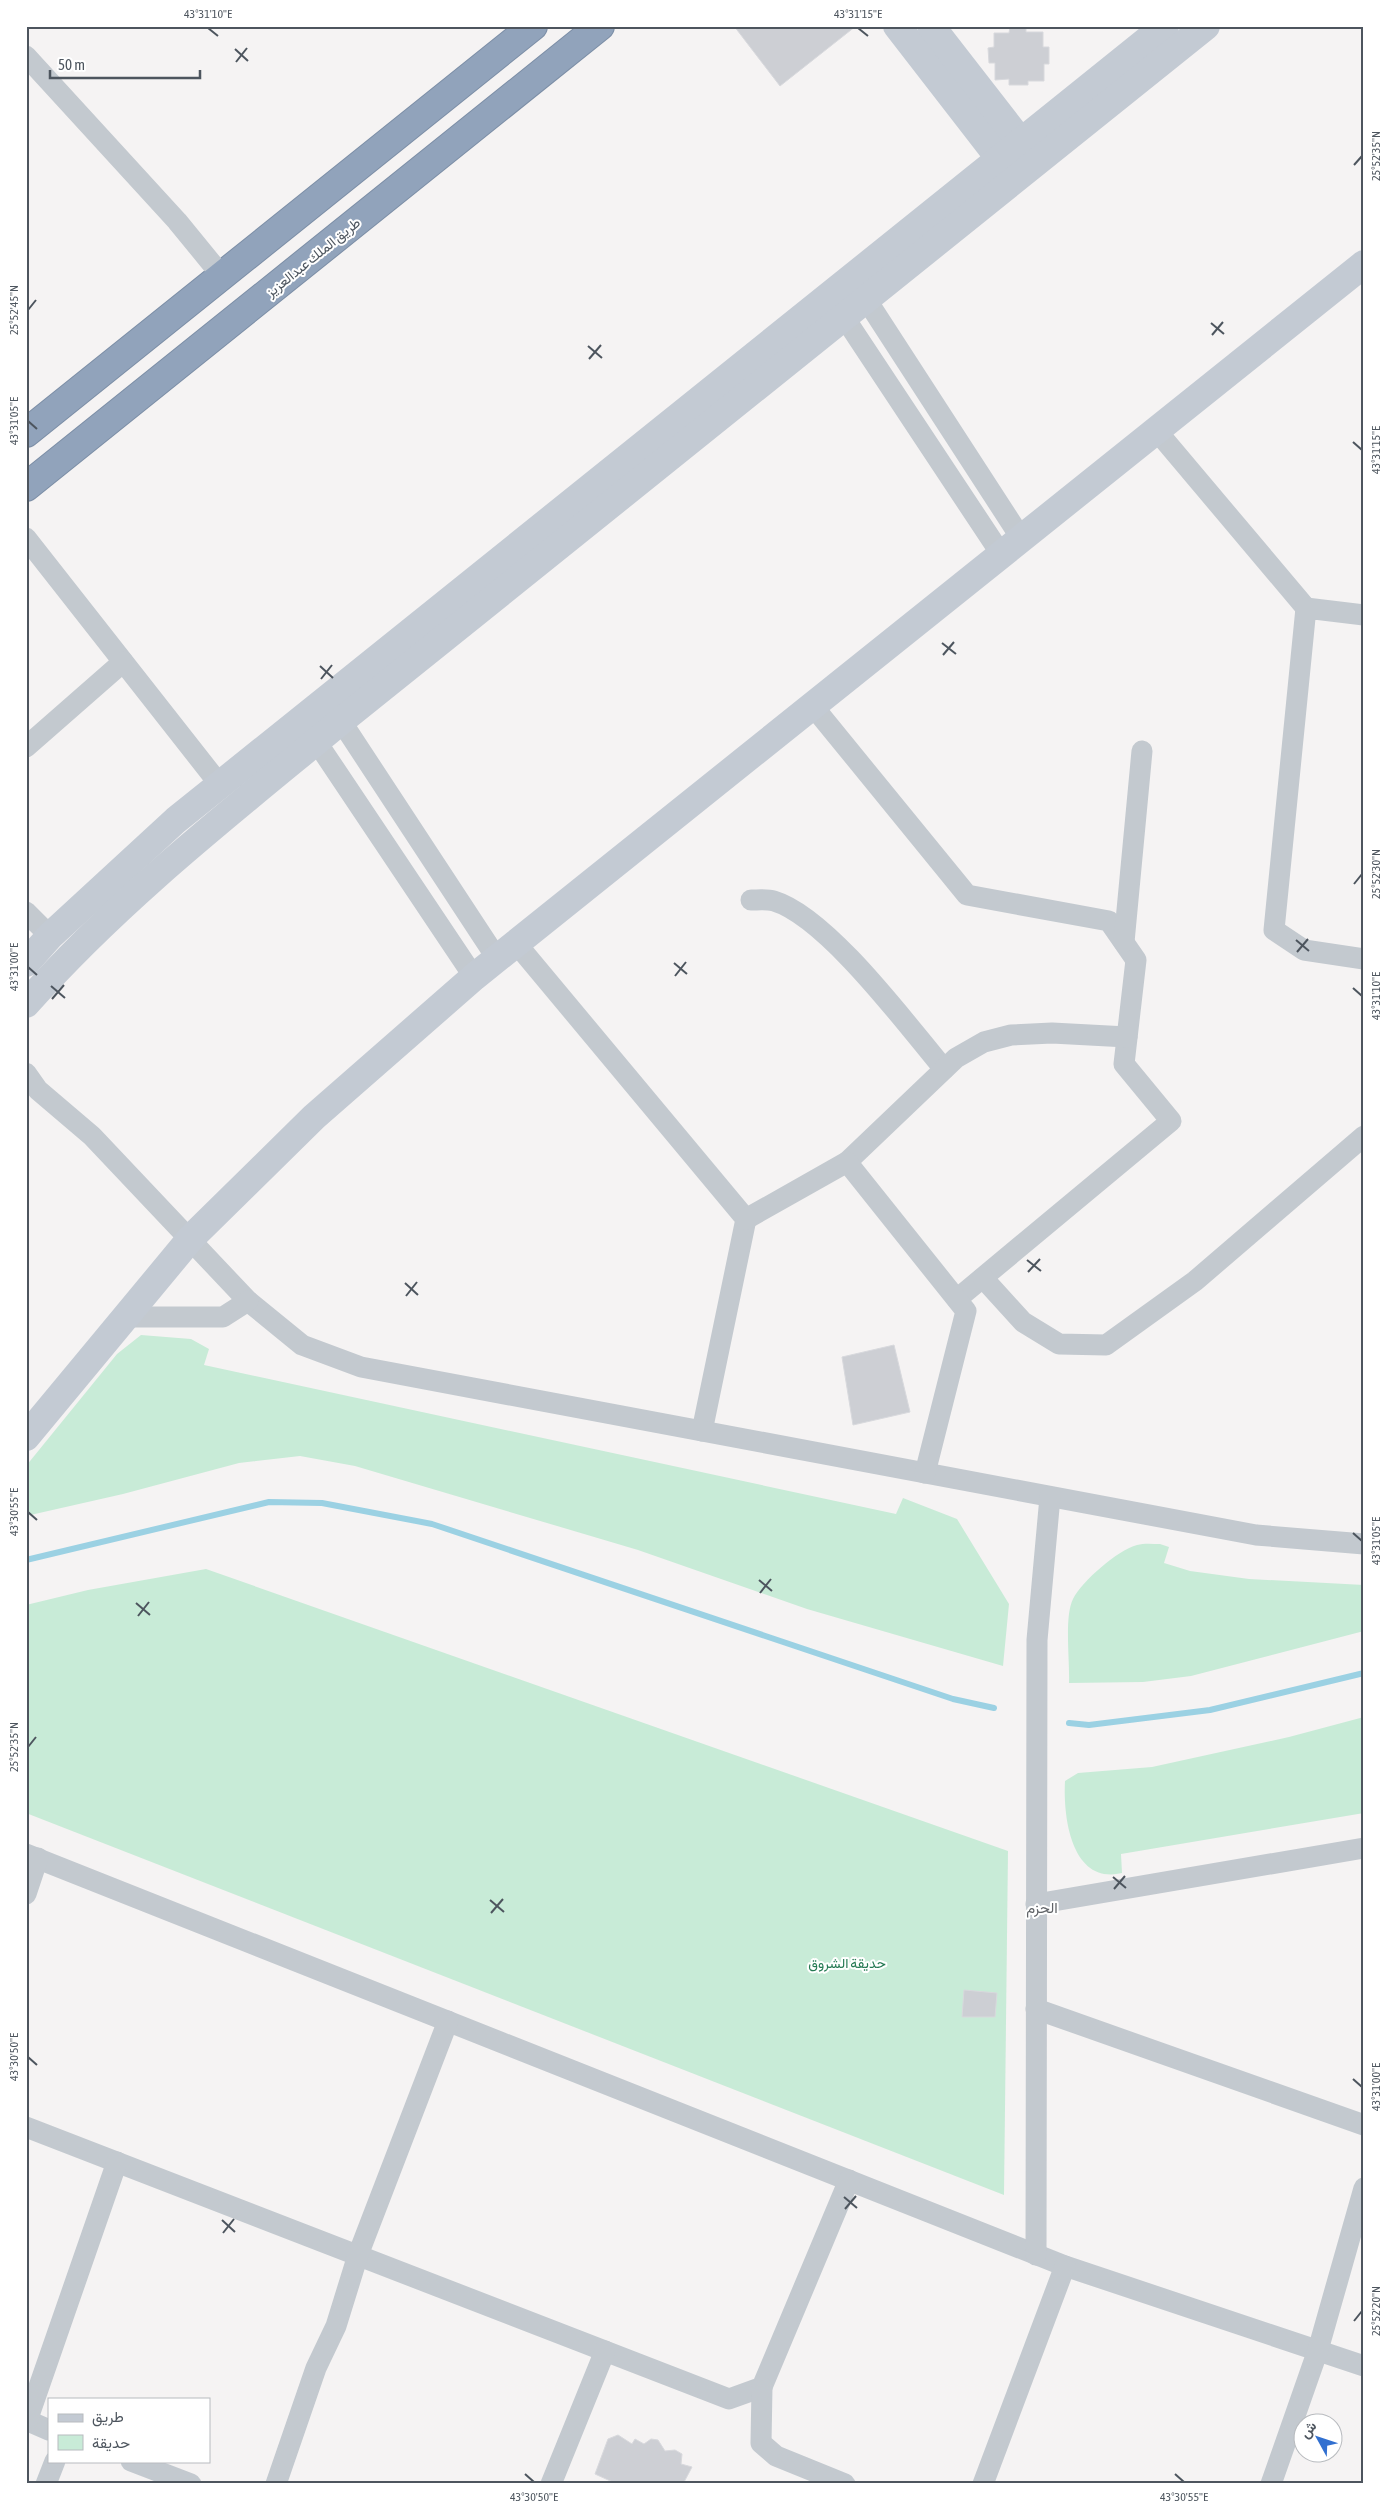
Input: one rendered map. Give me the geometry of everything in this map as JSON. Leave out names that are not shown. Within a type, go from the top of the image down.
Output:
[{"type":"highway","points":[[26,433],[534,26]]},
{"type":"highway","name":"طريق الملك عبدالعزيز","points":[[26,487],[600,26]]},
{"type":"street","points":[[897,26],[1028,168]]},
{"type":"street","points":[[931,26],[1011,150]]},
{"type":"street","points":[[28,958],[176,820],[1165,26]]},
{"type":"street","points":[[26,1004],[63,962],[199,838],[316,741],[1206,26]]},
{"type":"street","points":[[26,56],[177,221],[222,276]]},
{"type":"street","points":[[26,1436],[191,1238],[314,1118],[474,977],[1364,264]]},
{"type":"street","points":[[842,286],[866,300],[1011,546]]},
{"type":"street","points":[[842,286],[844,317],[1011,546]]},
{"type":"street","points":[[1156,430],[1306,608],[1364,615]]},
{"type":"street","points":[[26,538],[220,785]]},
{"type":"street","points":[[1306,608],[1274,930],[1304,950],[1364,959]]},
{"type":"street","points":[[26,748],[123,662]]},
{"type":"street","points":[[812,705],[967,895],[1109,922],[1136,960],[1124,1064],[1171,1121],[957,1299]]},
{"type":"street","points":[[341,721],[506,950],[746,1219]]},
{"type":"street","points":[[316,741],[474,977]]},
{"type":"street","points":[[1124,942],[1142,751]]},
{"type":"street","points":[[751,900],[774,901],[812,922],[862,972],[944,1069]]},
{"type":"street","points":[[26,912],[50,936]]},
{"type":"street","points":[[702,1431],[746,1219],[847,1162],[956,1058],[984,1042],[1011,1035],[1052,1033],[1127,1037]]},
{"type":"street","points":[[26,1073],[38,1090],[92,1136],[191,1238],[248,1301],[302,1345],[361,1367],[1256,1535],[1364,1544]]},
{"type":"street","points":[[982,1278],[1023,1322],[1059,1344],[1106,1345],[1195,1281],[1364,1136]]},
{"type":"street","points":[[847,1162],[966,1311],[925,1473]]},
{"type":"street","points":[[125,1317],[223,1317],[248,1301]]},
{"type":"street","points":[[1036,2255],[1037,1640],[1050,1497]]},
{"type":"street","points":[[1036,1904],[1364,1848]]},
{"type":"street","points":[[26,1894],[32,1856],[1036,2255],[1364,2366]]},
{"type":"street","points":[[1036,2009],[1364,2125]]},
{"type":"street","points":[[276,2484],[316,2368],[336,2326],[358,2255],[448,2021]]},
{"type":"street","points":[[26,2127],[729,2399],[762,2387]]},
{"type":"street","points":[[48,2430],[27,2420],[117,2162]]},
{"type":"street","points":[[846,2484],[776,2456],[761,2443],[762,2387],[849,2180]]},
{"type":"street","points":[[1271,2484],[1318,2350],[1364,2188]]},
{"type":"street","points":[[983,2484],[1065,2266]]},
{"type":"street","points":[[551,2484],[605,2350]]},
{"type":"street","points":[[46,2484],[55,2462]]},
{"type":"street","points":[[134,2462],[191,2484]]},
{"type":"green space","points":[[141,1335],[191,1339],[209,1349],[204,1365],[896,1514],[903,1498],[957,1519],[1009,1604],[1003,1666],[807,1609],[638,1550],[355,1466],[300,1456],[239,1463],[123,1494],[26,1516],[26,1466],[117,1354]]},
{"type":"green space","points":[[1140,1544],[1160,1544],[1169,1547],[1164,1563],[1190,1571],[1249,1579],[1364,1585],[1364,1631],[1191,1676],[1143,1682],[1069,1683],[1069,1617],[1073,1599],[1092,1575],[1120,1553]]},
{"type":"green space","name":"حديقة الشروق","points":[[206,1569],[1008,1851],[1004,2195],[26,1813],[26,1605],[88,1590]]},
{"type":"green space","points":[[1364,1717],[1364,1813],[1121,1854],[1122,1873],[1105,1874],[1091,1869],[1081,1858],[1074,1845],[1066,1812],[1065,1781],[1078,1773],[1152,1767],[1289,1737]]},
{"type":"building","points":[[734,26],[856,26],[780,86]]},
{"type":"building","points":[[1010,27],[1026,27],[1026,32],[1043,32],[1043,47],[1049,47],[1049,64],[1044,64],[1044,81],[1028,81],[1028,85],[1009,85],[1009,79],[995,80],[995,63],[989,63],[988,48],[994,47],[994,33],[1009,33]]},
{"type":"building","points":[[894,1345],[910,1412],[853,1425],[842,1357]]},
{"type":"building","points":[[964,1990],[997,1993],[995,2017],[962,2017]]},
{"type":"building","points":[[618,2435],[632,2444],[635,2439],[644,2444],[651,2439],[658,2440],[665,2451],[675,2450],[682,2454],[681,2464],[692,2467],[683,2484],[617,2484],[595,2474],[608,2439]]},
{"type":"waterway","points":[[26,1560],[269,1502],[322,1503],[432,1524],[953,1699],[994,1708]]},
{"type":"waterway","points":[[1069,1723],[1089,1725],[1210,1710],[1364,1673]]},
{"type":"district","name":"الحزم","points":[[1042,1907]]}]
